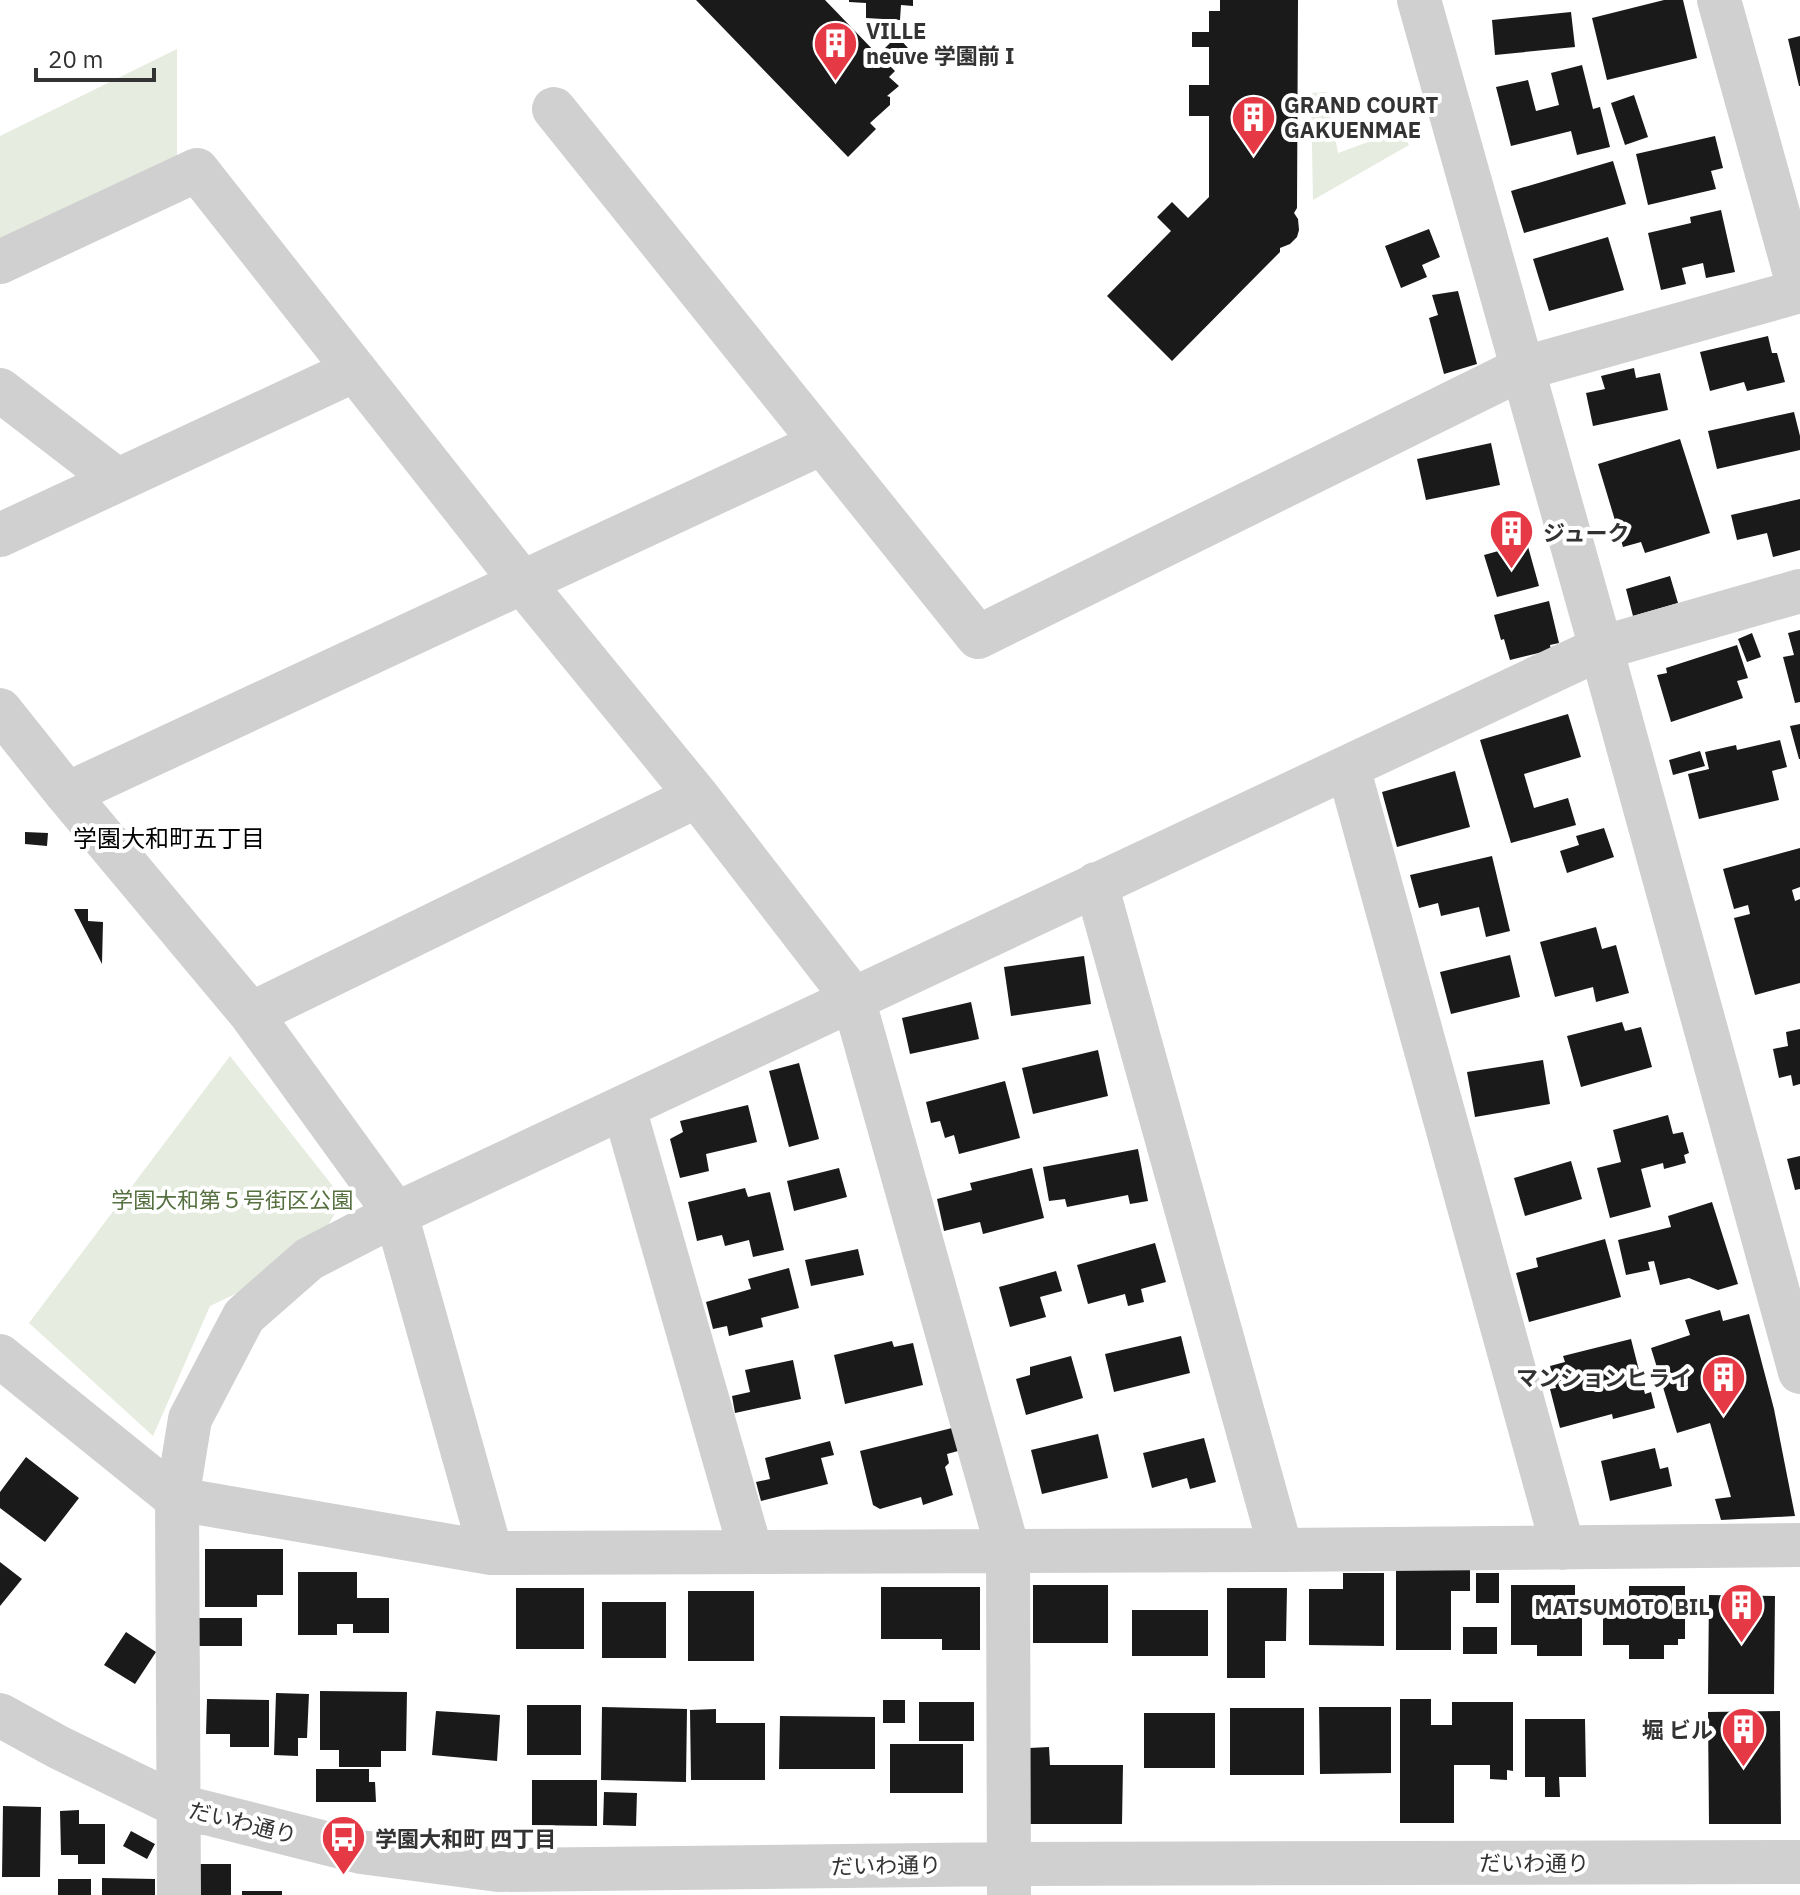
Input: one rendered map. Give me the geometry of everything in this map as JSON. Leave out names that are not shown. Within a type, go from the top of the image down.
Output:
[{"type":"street","points":[[1419,0],[1800,1372]]},
{"type":"street","points":[[554,109],[978,637],[1521,369],[1800,291],[1719,0]]},
{"type":"street","points":[[0,262],[197,170],[522,582],[697,796],[853,998],[1008,1550],[1009,1879]]},
{"type":"street","points":[[0,535],[355,370]]},
{"type":"street","points":[[0,390],[117,480]]},
{"type":"street","points":[[67,794],[822,443]]},
{"type":"street","points":[[179,1895],[177,1499],[190,1419],[244,1316],[309,1259],[396,1214],[1601,648],[1800,591]]},
{"type":"street","points":[[0,710],[251,1014],[396,1214],[491,1553]]},
{"type":"street","points":[[1348,767],[1563,1548]]},
{"type":"street","points":[[251,1014],[697,796]]},
{"type":"street","points":[[1096,884],[1281,1550]]},
{"type":"street","points":[[624,1108],[751,1552]]},
{"type":"street","points":[[0,1356],[177,1499],[491,1553],[1800,1545]]},
{"type":"street","name":"だいわ通り","points":[[0,1715],[179,1806],[361,1852],[498,1870],[1009,1879],[1542,1879],[1800,1862]]},
{"type":"green space","points":[[177,49],[177,159],[0,241],[0,136]]},
{"type":"green space","points":[[1326,92],[1338,153],[1401,130],[1409,145],[1313,200],[1311,93]]},
{"type":"green space","name":"学園大和第５号街区公園","points":[[230,1056],[343,1199],[309,1259],[210,1306],[153,1436],[29,1323]]},
{"type":"building","name":"VILLE neuve 学園前 I","points":[[696,0],[825,0],[878,55],[897,36],[908,48],[890,66],[895,71],[889,77],[899,86],[887,96],[890,97],[890,105],[870,123],[876,129],[848,157]]},
{"type":"building","points":[[849,0],[913,0],[913,6],[901,5],[900,20],[866,18],[866,3]]},
{"type":"building","name":"GRAND COURT GAKUENMAE","points":[[1220,0],[1298,0],[1297,208],[1294,213],[1299,230],[1297,237],[1280,248],[1280,252],[1172,361],[1107,296],[1171,231],[1157,217],[1172,202],[1188,218],[1209,197],[1209,116],[1189,116],[1189,85],[1209,85],[1209,47],[1192,47],[1192,32],[1209,32],[1209,11],[1220,11]]},
{"type":"building","points":[[1664,0],[1683,0],[1697,58],[1607,80],[1592,18]]},
{"type":"building","points":[[1571,12],[1575,47],[1495,55],[1492,20]]},
{"type":"building","points":[[1800,36],[1800,86],[1799,86],[1788,39]]},
{"type":"building","points":[[1582,65],[1593,109],[1600,107],[1610,147],[1577,155],[1571,131],[1511,146],[1496,87],[1528,80],[1536,111],[1559,105],[1551,73]]},
{"type":"building","points":[[1634,95],[1648,137],[1625,145],[1611,103]]},
{"type":"building","points":[[1715,136],[1723,168],[1711,171],[1716,189],[1648,205],[1636,154]]},
{"type":"building","points":[[1613,161],[1626,204],[1524,233],[1511,191]]},
{"type":"building","points":[[1721,210],[1735,272],[1706,278],[1703,263],[1682,268],[1686,284],[1661,290],[1648,233],[1691,223],[1690,217]]},
{"type":"building","points":[[1429,229],[1440,257],[1422,265],[1427,277],[1401,288],[1385,246]]},
{"type":"building","points":[[1608,237],[1624,290],[1549,311],[1533,259]]},
{"type":"building","points":[[1458,291],[1477,364],[1444,374],[1429,318],[1438,315],[1432,295]]},
{"type":"building","points":[[1768,336],[1772,353],[1777,353],[1785,382],[1747,391],[1744,382],[1710,391],[1700,352]]},
{"type":"building","points":[[1634,368],[1636,378],[1660,373],[1668,410],[1593,426],[1586,393],[1605,389],[1601,376]]},
{"type":"building","points":[[1794,412],[1800,450],[1717,469],[1708,431]]},
{"type":"building","points":[[1680,439],[1710,533],[1645,553],[1641,542],[1623,547],[1598,464]]},
{"type":"building","points":[[1491,443],[1500,485],[1426,500],[1417,459]]},
{"type":"building","points":[[1800,499],[1800,550],[1773,557],[1767,533],[1737,540],[1731,515]]},
{"type":"building","name":"ジューク","points":[[1527,543],[1539,586],[1497,597],[1484,555]]},
{"type":"building","points":[[1670,576],[1678,603],[1633,616],[1626,589]]},
{"type":"building","points":[[1549,601],[1559,643],[1550,645],[1551,650],[1510,660],[1494,615]]},
{"type":"building","points":[[1800,630],[1800,702],[1795,703],[1783,657],[1794,655],[1788,633]]},
{"type":"building","points":[[1752,633],[1761,657],[1747,662],[1738,639]]},
{"type":"building","points":[[1737,645],[1748,678],[1737,681],[1743,698],[1671,722],[1657,675],[1667,673],[1666,668]]},
{"type":"building","points":[[1568,714],[1581,757],[1524,774],[1534,808],[1568,798],[1576,825],[1511,843],[1480,740]]},
{"type":"building","points":[[1800,724],[1800,759],[1799,759],[1790,726]]},
{"type":"building","points":[[1780,740],[1787,767],[1772,771],[1779,800],[1699,819],[1688,774],[1709,769],[1705,752],[1736,745],[1737,750]]},
{"type":"building","points":[[1700,751],[1705,766],[1673,775],[1669,760]]},
{"type":"building","points":[[1455,771],[1470,827],[1397,847],[1382,792]]},
{"type":"building","points":[[1604,828],[1614,857],[1567,873],[1560,851],[1579,845],[1576,836]]},
{"type":"building","points":[[25,832],[48,833],[47,846],[25,844]]},
{"type":"building","points":[[1800,848],[1800,887],[1792,890],[1795,901],[1800,899],[1800,983],[1755,995],[1734,918],[1750,914],[1748,905],[1734,909],[1723,869]]},
{"type":"building","points":[[1492,856],[1510,931],[1486,937],[1479,907],[1441,916],[1438,903],[1419,908],[1410,875]]},
{"type":"building","points":[[74,909],[88,909],[88,921],[103,922],[102,964]]},
{"type":"building","points":[[1596,927],[1602,949],[1616,945],[1629,993],[1596,1002],[1593,987],[1555,997],[1540,942]]},
{"type":"building","points":[[1510,955],[1520,997],[1451,1014],[1440,972]]},
{"type":"building","points":[[1084,956],[1091,1004],[1011,1016],[1004,967]]},
{"type":"building","points":[[971,1002],[979,1039],[910,1054],[902,1018]]},
{"type":"building","points":[[1622,1022],[1625,1031],[1641,1027],[1652,1067],[1581,1087],[1567,1036]]},
{"type":"building","points":[[1800,1029],[1800,1084],[1793,1086],[1791,1075],[1779,1078],[1773,1049],[1788,1046],[1786,1032]]},
{"type":"building","points":[[1098,1050],[1108,1096],[1033,1114],[1022,1068]]},
{"type":"building","points":[[1543,1060],[1550,1104],[1475,1117],[1467,1072]]},
{"type":"building","points":[[799,1063],[819,1139],[789,1147],[769,1071]]},
{"type":"building","points":[[1005,1081],[1020,1138],[959,1154],[954,1135],[945,1138],[940,1121],[931,1123],[926,1102]]},
{"type":"building","points":[[748,1105],[757,1142],[706,1154],[709,1171],[680,1178],[670,1139],[683,1132],[680,1121]]},
{"type":"building","points":[[1668,1115],[1673,1134],[1683,1132],[1689,1153],[1684,1155],[1686,1163],[1664,1169],[1663,1163],[1641,1169],[1651,1207],[1610,1218],[1597,1168],[1621,1162],[1613,1130]]},
{"type":"building","points":[[1138,1149],[1148,1201],[1130,1204],[1128,1195],[1067,1207],[1065,1199],[1049,1201],[1043,1167]]},
{"type":"building","points":[[1800,1156],[1800,1189],[1795,1190],[1787,1159]]},
{"type":"building","points":[[1571,1161],[1582,1199],[1525,1216],[1514,1178]]},
{"type":"building","points":[[839,1168],[847,1197],[794,1211],[787,1181]]},
{"type":"building","points":[[1032,1168],[1044,1218],[983,1234],[980,1222],[944,1231],[937,1199],[972,1190],[970,1183]]},
{"type":"building","points":[[745,1188],[748,1197],[770,1192],[784,1250],[753,1257],[749,1240],[725,1246],[722,1235],[697,1241],[688,1202]]},
{"type":"building","points":[[1712,1202],[1738,1284],[1718,1290],[1689,1278],[1660,1285],[1654,1261],[1648,1262],[1650,1270],[1626,1275],[1618,1240],[1671,1227],[1668,1216]]},
{"type":"building","points":[[1605,1239],[1621,1297],[1529,1322],[1516,1273],[1538,1267],[1536,1258]]},
{"type":"building","points":[[1155,1243],[1166,1282],[1141,1289],[1144,1302],[1128,1306],[1125,1294],[1088,1304],[1077,1265]]},
{"type":"building","points":[[858,1249],[864,1275],[811,1286],[805,1260]]},
{"type":"building","points":[[789,1268],[799,1308],[761,1318],[763,1327],[729,1336],[727,1326],[713,1329],[706,1302],[751,1289],[748,1279]]},
{"type":"building","points":[[1056,1271],[1062,1291],[1040,1297],[1046,1317],[1010,1327],[999,1287]]},
{"type":"building","name":"マンションヒライ","points":[[1720,1310],[1723,1321],[1749,1314],[1774,1409],[1795,1516],[1721,1520],[1715,1499],[1731,1497],[1710,1423],[1677,1433],[1651,1348],[1690,1335],[1685,1320]]},
{"type":"building","points":[[1181,1336],[1190,1373],[1114,1392],[1105,1354]]},
{"type":"building","points":[[1631,1339],[1645,1394],[1651,1392],[1655,1408],[1613,1419],[1612,1414],[1560,1428],[1550,1389],[1556,1388],[1550,1366],[1565,1362],[1563,1356]]},
{"type":"building","points":[[892,1341],[894,1347],[913,1343],[923,1385],[845,1404],[834,1355]]},
{"type":"building","points":[[1071,1356],[1083,1398],[1026,1415],[1016,1379],[1030,1375],[1030,1367]]},
{"type":"building","points":[[793,1360],[801,1399],[735,1413],[732,1396],[750,1392],[745,1370]]},
{"type":"building","points":[[952,1428],[958,1451],[947,1454],[949,1463],[945,1467],[953,1495],[923,1505],[921,1497],[880,1509],[873,1505],[860,1451]]},
{"type":"building","points":[[1098,1434],[1108,1478],[1042,1494],[1031,1450]]},
{"type":"building","points":[[1204,1438],[1216,1482],[1190,1489],[1187,1478],[1152,1488],[1143,1453]]},
{"type":"building","points":[[830,1441],[834,1455],[821,1458],[828,1484],[761,1501],[756,1482],[770,1479],[765,1458]]},
{"type":"building","points":[[1655,1448],[1660,1469],[1668,1467],[1672,1486],[1610,1501],[1601,1461]]},
{"type":"building","points":[[26,1457],[79,1498],[45,1542],[0,1508],[0,1492]]},
{"type":"building","points":[[205,1549],[283,1549],[283,1595],[257,1595],[257,1607],[205,1607]]},
{"type":"building","points":[[0,1562],[22,1579],[0,1606]]},
{"type":"building","points":[[1396,1570],[1470,1570],[1470,1591],[1451,1591],[1451,1650],[1396,1650]]},
{"type":"building","points":[[298,1572],[357,1572],[357,1598],[389,1598],[389,1633],[353,1633],[353,1624],[337,1624],[337,1635],[298,1635]]},
{"type":"building","points":[[1343,1573],[1384,1573],[1384,1646],[1309,1645],[1309,1589],[1343,1589]]},
{"type":"building","points":[[1476,1573],[1499,1573],[1499,1603],[1476,1603]]},
{"type":"building","points":[[1033,1585],[1108,1585],[1108,1643],[1033,1643]]},
{"type":"building","points":[[1511,1585],[1575,1585],[1575,1599],[1582,1599],[1582,1656],[1537,1656],[1537,1645],[1511,1645]]},
{"type":"building","points":[[1629,1586],[1685,1586],[1685,1639],[1678,1639],[1678,1645],[1664,1645],[1664,1659],[1629,1659],[1629,1645],[1603,1645],[1603,1612],[1629,1612]]},
{"type":"building","points":[[881,1587],[980,1587],[980,1650],[942,1650],[942,1639],[881,1639]]},
{"type":"building","points":[[516,1588],[584,1588],[584,1649],[516,1649]]},
{"type":"building","points":[[1227,1588],[1287,1588],[1286,1641],[1265,1641],[1265,1678],[1227,1678]]},
{"type":"building","points":[[688,1591],[754,1591],[754,1661],[688,1661]]},
{"type":"building","name":"MATSUMOTO BIL","points":[[1709,1595],[1775,1596],[1774,1694],[1708,1694]]},
{"type":"building","points":[[602,1602],[666,1602],[666,1658],[602,1658]]},
{"type":"building","points":[[1132,1610],[1208,1610],[1208,1656],[1132,1656]]},
{"type":"building","points":[[195,1618],[242,1618],[242,1646],[195,1646]]},
{"type":"building","points":[[1463,1627],[1497,1627],[1497,1654],[1463,1654]]},
{"type":"building","points":[[126,1632],[156,1652],[135,1684],[104,1665]]},
{"type":"building","points":[[320,1691],[407,1692],[406,1751],[381,1751],[381,1767],[339,1767],[339,1750],[320,1750]]},
{"type":"building","points":[[276,1693],[309,1694],[307,1738],[298,1738],[298,1756],[274,1755]]},
{"type":"building","points":[[207,1699],[269,1700],[269,1747],[230,1747],[230,1734],[206,1734]]},
{"type":"building","points":[[1400,1699],[1431,1699],[1431,1725],[1452,1725],[1452,1702],[1513,1702],[1513,1771],[1507,1770],[1507,1780],[1490,1779],[1490,1765],[1454,1765],[1454,1823],[1400,1823]]},
{"type":"building","points":[[883,1700],[905,1700],[905,1723],[883,1723]]},
{"type":"building","points":[[919,1702],[974,1702],[974,1741],[919,1741]]},
{"type":"building","points":[[527,1705],[581,1705],[581,1755],[527,1755]]},
{"type":"building","points":[[602,1707],[687,1709],[686,1782],[601,1780]]},
{"type":"building","points":[[1319,1707],[1391,1707],[1391,1773],[1320,1774]]},
{"type":"building","points":[[1230,1708],[1304,1708],[1304,1775],[1230,1775]]},
{"type":"building","points":[[716,1709],[716,1723],[765,1723],[765,1780],[691,1780],[690,1710]]},
{"type":"building","points":[[436,1711],[500,1715],[497,1761],[432,1755]]},
{"type":"building","name":"堀 ビル","points":[[1780,1711],[1781,1824],[1709,1824],[1708,1712]]},
{"type":"building","points":[[1144,1713],[1215,1713],[1215,1768],[1144,1768]]},
{"type":"building","points":[[780,1716],[875,1717],[875,1769],[779,1769]]},
{"type":"building","points":[[1525,1719],[1585,1719],[1586,1777],[1559,1777],[1560,1797],[1545,1797],[1545,1777],[1525,1777]]},
{"type":"building","points":[[890,1744],[963,1744],[963,1793],[890,1793]]},
{"type":"building","points":[[1049,1747],[1050,1765],[1123,1765],[1122,1824],[1029,1824],[1029,1748]]},
{"type":"building","points":[[316,1769],[369,1769],[369,1782],[375,1782],[376,1802],[316,1802]]},
{"type":"building","points":[[532,1780],[597,1780],[597,1826],[532,1825]]},
{"type":"building","points":[[604,1792],[637,1793],[636,1826],[603,1825]]},
{"type":"building","points":[[3,1806],[41,1807],[40,1877],[2,1877]]},
{"type":"building","points":[[79,1810],[79,1824],[105,1824],[105,1864],[78,1864],[78,1855],[61,1855],[60,1811]]},
{"type":"building","points":[[131,1831],[155,1844],[147,1859],[123,1846]]},
{"type":"building","points":[[195,1864],[231,1864],[231,1895],[195,1895]]},
{"type":"building","points":[[102,1878],[155,1879],[155,1895],[102,1895]]},
{"type":"building","points":[[58,1879],[91,1879],[91,1895],[58,1895]]},
{"type":"building","points":[[242,1891],[282,1891],[282,1895],[242,1895]]},
{"type":"place","name":"VILLE neuve 学園前 I","points":[[835,82]]},
{"type":"place","name":"GRAND COURT GAKUENMAE","points":[[1253,156]]},
{"type":"place","name":"ジューク","points":[[1512,571]]},
{"type":"place","name":"マンションヒライ","points":[[1723,1416]]},
{"type":"place","name":"MATSUMOTO BIL","points":[[1741,1645]]},
{"type":"place","name":"堀 ビル","points":[[1744,1768]]},
{"type":"place","name":"学園大和町 四丁目","points":[[344,1877]]},
{"type":"district","name":"学園大和町五丁目","points":[[169,838]]}]
